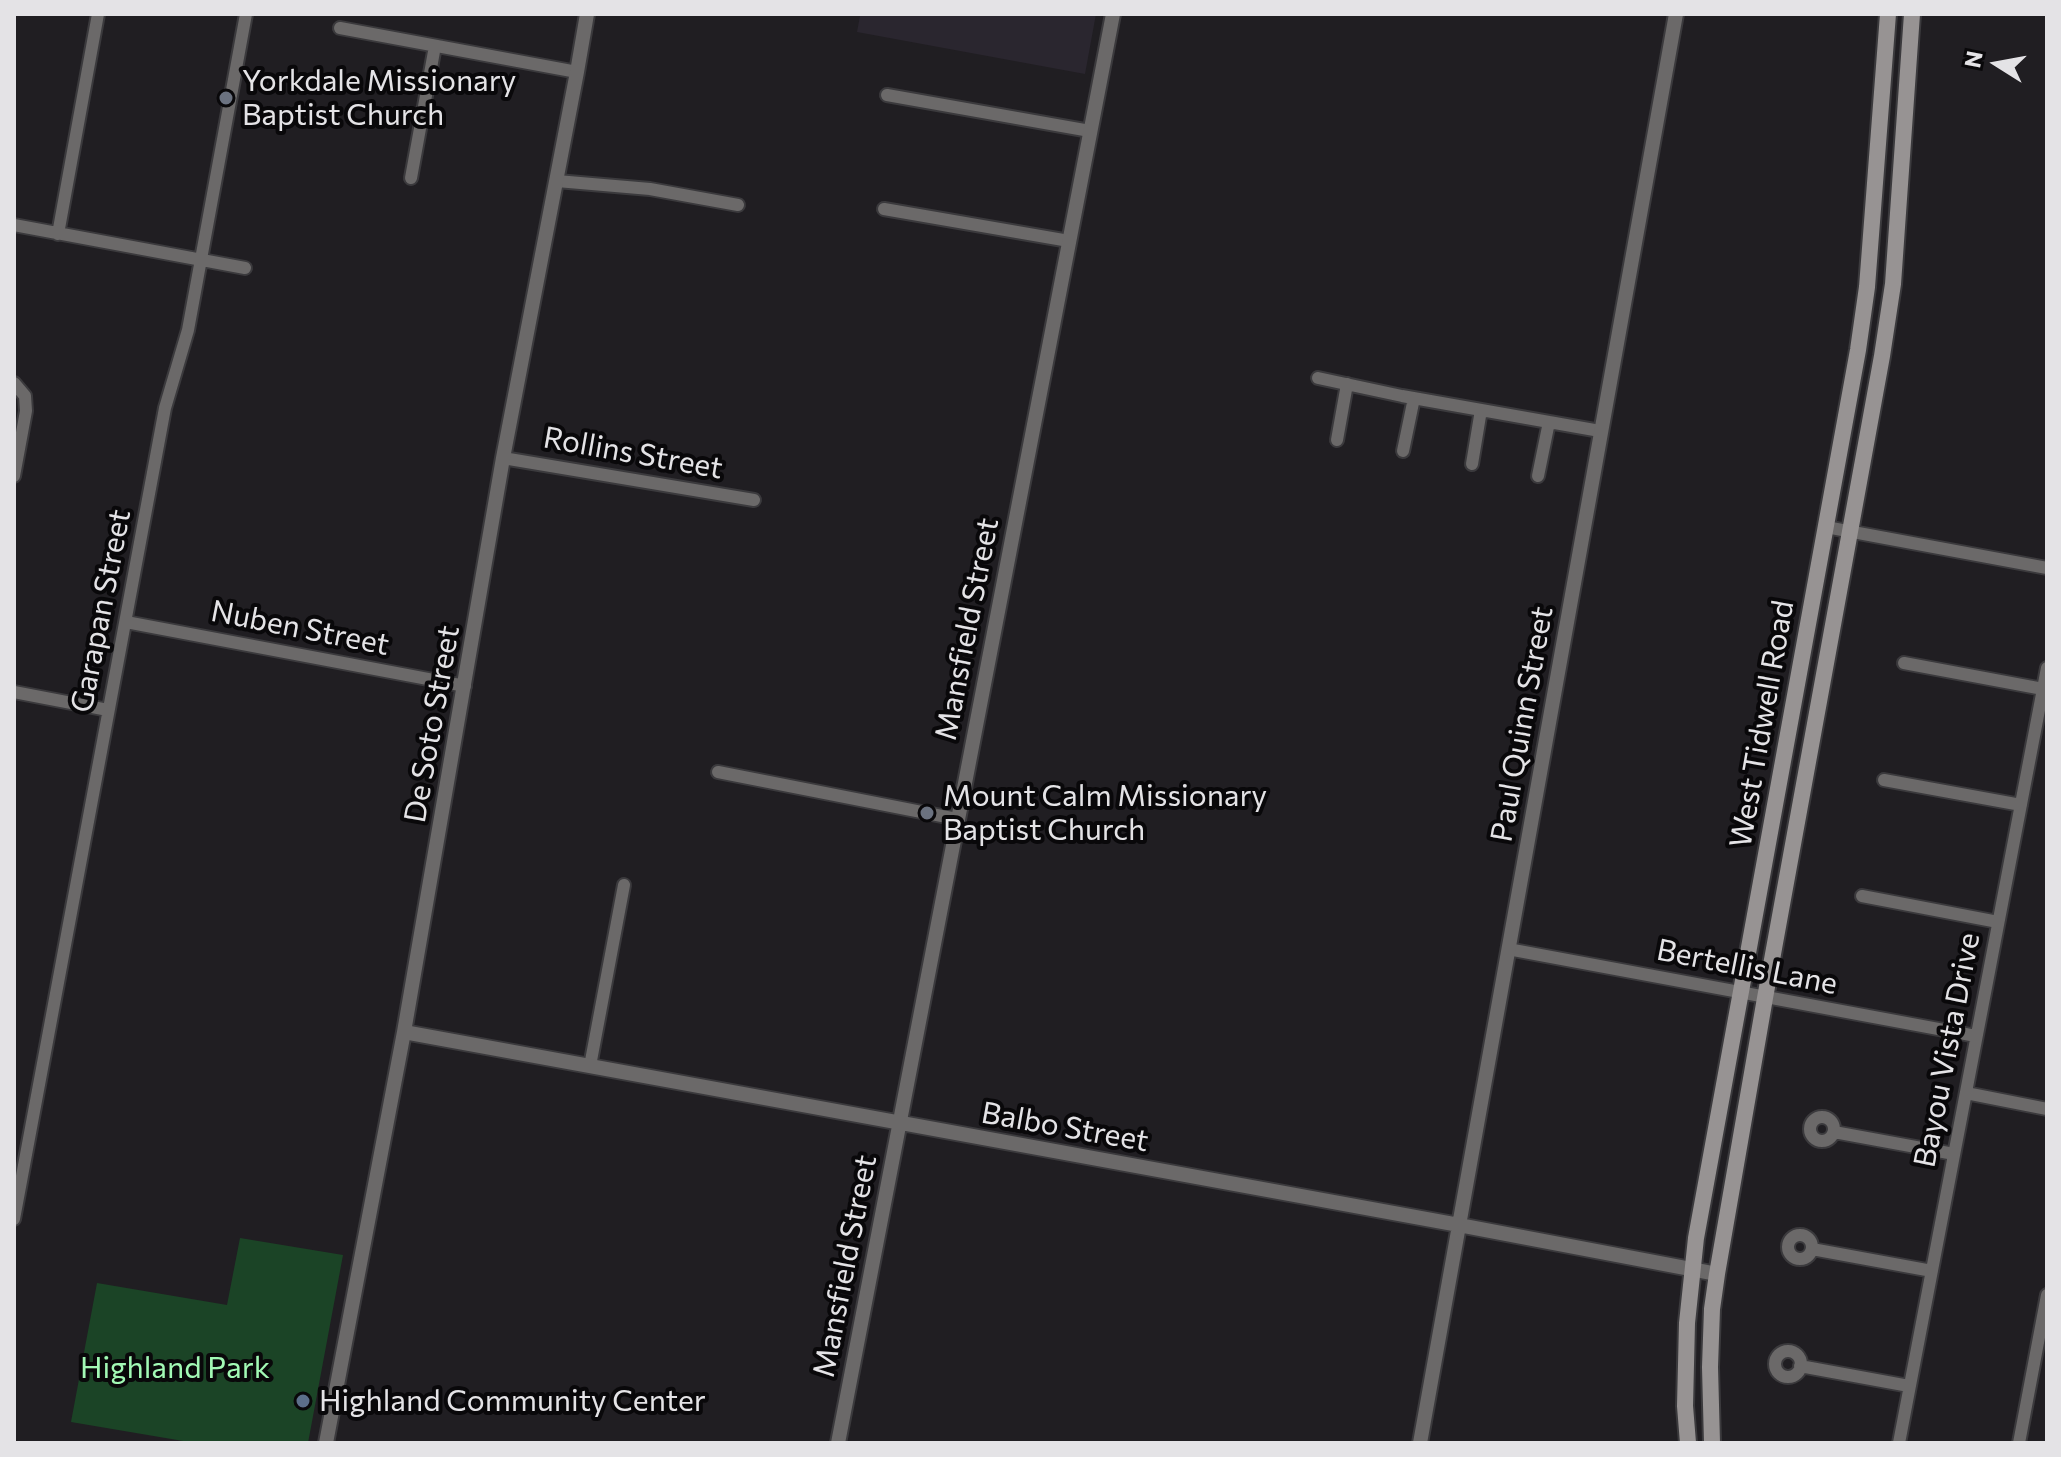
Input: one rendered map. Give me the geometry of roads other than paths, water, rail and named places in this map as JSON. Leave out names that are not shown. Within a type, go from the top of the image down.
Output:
[{"type":"main road","name":"West Tidwell Road","points":[[1688,1443],[1685,1366],[1692,1270],[1858,350],[1867,287],[1888,14]]},
{"type":"main road","name":"West Tidwell Road","points":[[1712,1443],[1710,1367],[1717,1274],[1893,284],[1912,14]]},
{"type":"main road","points":[[1876,172],[1901,174]]},
{"type":"main road","points":[[1858,350],[1882,356]]},
{"type":"main road","points":[[1784,759],[1808,763]]},
{"type":"street","points":[[58,234],[98,14]]},
{"type":"street","name":"Garapan Street","points":[[14,1219],[165,408],[188,330],[203,260],[246,14]]},
{"type":"street","name":"De Soto Street","points":[[326,1443],[404,1032],[503,458],[587,14]]},
{"type":"street","name":"Mansfield Street","points":[[838,1443],[1113,14]]},
{"type":"street","name":"Paul Quinn Street","points":[[1420,1443],[1676,14]]},
{"type":"street","points":[[340,28],[577,72]]},
{"type":"street","points":[[411,178],[435,46]]},
{"type":"street","points":[[887,95],[1090,131]]},
{"type":"street","points":[[557,181],[650,189],[738,205]]},
{"type":"street","points":[[884,209],[1069,241]]},
{"type":"street","points":[[14,225],[245,268]]},
{"type":"street","points":[[1318,378],[1600,431]]},
{"type":"street","points":[[14,383],[25,396],[26,411],[14,476]]},
{"type":"street","points":[[1337,440],[1347,384]]},
{"type":"street","points":[[1403,451],[1414,398]]},
{"type":"street","points":[[1472,464],[1481,410]]},
{"type":"street","points":[[1538,476],[1549,422]]},
{"type":"street","name":"Rollins Street","points":[[503,458],[754,500]]},
{"type":"street","points":[[1826,527],[2047,568]]},
{"type":"street","name":"Nuben Street","points":[[126,622],[465,686]]},
{"type":"street","points":[[1904,663],[2043,689]]},
{"type":"street","name":"Bayou Vista Drive","points":[[1899,1443],[2047,668]]},
{"type":"street","points":[[14,692],[108,710]]},
{"type":"street","points":[[718,772],[957,819]]},
{"type":"street","points":[[1884,780],[2021,805]]},
{"type":"street","points":[[590,1066],[624,885]]},
{"type":"street","points":[[1862,896],[1998,922]]},
{"type":"street","name":"Bertellis Lane","points":[[1508,949],[1976,1036]]},
{"type":"street","name":"Balbo Street","points":[[404,1032],[1717,1274]]},
{"type":"street","points":[[1966,1093],[2047,1109]]},
{"type":"street","points":[[1834,1132],[1954,1154]]},
{"type":"street","points":[[1812,1249],[1932,1271]]},
{"type":"street","points":[[2019,1443],[2047,1295]]},
{"type":"street","points":[[1800,1366],[1909,1386]]},
{"type":"place","name":"Yorkdale Missionary Baptist Church","points":[[226,98]]},
{"type":"place","name":"Mount Calm Missionary Baptist Church","points":[[927,813]]},
{"type":"place","name":"Highland Community Center","points":[[303,1401]]},
{"type":"park label","name":"Highland Park","points":[[175,1368]]}]
